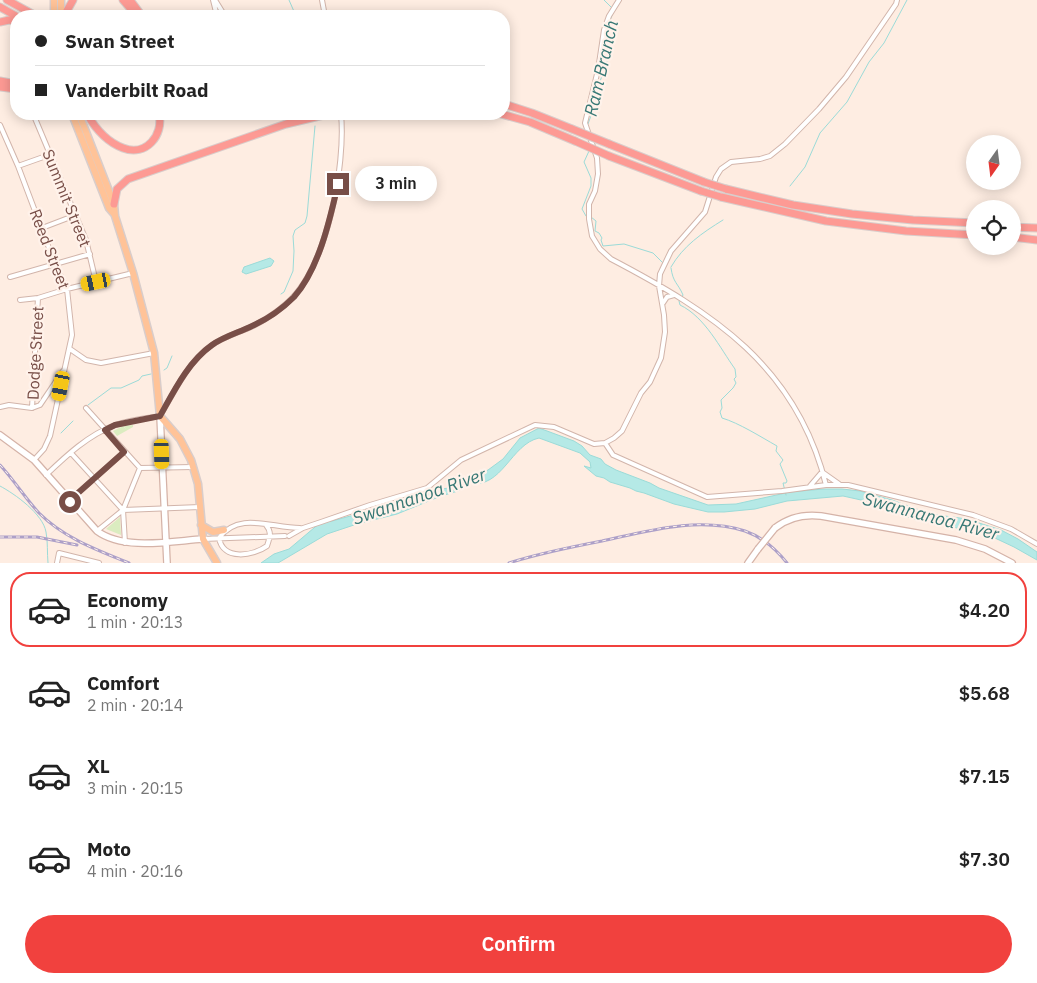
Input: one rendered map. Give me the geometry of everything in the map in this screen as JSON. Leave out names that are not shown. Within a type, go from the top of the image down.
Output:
[{"type":"highway","points":[[7,0],[25,10]]},
{"type":"highway","points":[[510,106],[726,189],[792,205],[852,214],[966,223]]},
{"type":"highway","points":[[510,116],[530,122],[609,156],[721,198],[826,221],[906,231],[966,234]]},
{"type":"highway","points":[[92,120],[104,136],[117,146],[130,150],[142,149],[154,141],[159,131],[159,120]]},
{"type":"highway","points":[[114,204],[116,189],[128,179],[286,124],[303,120]]},
{"type":"highway","points":[[1021,227],[1037,228]]},
{"type":"highway","points":[[1021,239],[1037,240]]},
{"type":"main road","points":[[74,120],[109,208],[115,216]]},
{"type":"main road","points":[[81,120],[114,204],[115,216],[133,273],[154,353],[160,416],[167,563]]},
{"type":"main road","points":[[160,416],[180,439],[194,467],[198,484],[203,539],[216,562]]},
{"type":"main road","points":[[0,435],[34,460],[97,531],[108,538],[125,543],[203,539]]},
{"type":"main road","points":[[0,440],[8,440]]},
{"type":"main road","points":[[748,563],[775,528],[796,517],[807,515],[956,540],[985,549],[1012,563]]},
{"type":"main road","points":[[201,525],[213,532],[224,530]]},
{"type":"street","points":[[619,0],[604,30],[598,70],[585,123],[598,158],[595,191],[589,204],[592,236],[600,249],[611,259],[693,305],[723,326],[769,371],[798,412],[817,453],[826,485]]},
{"type":"street","points":[[203,539],[287,536],[303,528],[370,505],[427,488],[461,460],[535,425],[554,427],[594,444],[604,443],[614,438],[622,431],[641,392],[657,368],[661,358],[664,315],[659,286],[660,274],[671,251],[705,212],[716,177],[721,169],[731,162],[770,156],[785,144],[819,109],[846,77],[897,0]]},
{"type":"street","name":"Summit Street","points":[[36,120],[76,215],[90,254],[96,282]]},
{"type":"street","points":[[46,475],[84,442],[105,430],[115,425],[160,416],[178,385],[203,353],[214,344],[274,313],[293,297],[304,284],[323,240],[335,199],[340,166],[342,120]]},
{"type":"street","name":"Reed Street","points":[[0,125],[18,166],[55,264],[67,289],[72,335],[50,436],[44,449],[34,460]]},
{"type":"street","points":[[18,166],[49,155]]},
{"type":"street","points":[[42,228],[76,215]]},
{"type":"street","points":[[10,277],[90,254]]},
{"type":"street","points":[[20,300],[38,298],[133,273]]},
{"type":"street","points":[[663,303],[667,297],[674,295]]},
{"type":"street","name":"Dodge Street","points":[[32,408],[38,298]]},
{"type":"street","points":[[70,349],[86,360],[101,363],[154,353]]},
{"type":"street","points":[[0,407],[8,405],[32,408],[40,405],[64,369]]},
{"type":"street","points":[[86,408],[140,468],[194,467]]},
{"type":"street","points":[[604,443],[613,455],[707,497],[840,484],[972,515],[1011,529],[1037,544]]},
{"type":"street","points":[[69,501],[124,452]]},
{"type":"street","points":[[71,453],[123,510]]},
{"type":"street","points":[[125,543],[123,510],[140,468]]},
{"type":"street","points":[[822,472],[840,484]]},
{"type":"street","points":[[810,486],[822,472]]},
{"type":"street","points":[[97,531],[123,510],[200,507]]},
{"type":"street","points":[[266,525],[270,529],[267,546],[250,555],[226,550],[220,544],[219,538],[224,530],[240,522],[249,522],[286,528],[303,528]]},
{"type":"street","points":[[57,563],[59,553],[98,562]]},
{"type":"green space","points":[[133,425],[133,427],[117,436],[113,431],[123,426],[126,429],[124,426]]},
{"type":"green space","points":[[120,517],[121,535],[106,529]]},
{"type":"water","points":[[270,258],[274,261],[271,266],[246,274],[242,272],[244,267]]},
{"type":"water","name":"Swannanoa River","points":[[539,428],[574,441],[582,446],[590,455],[601,459],[605,464],[616,470],[659,488],[708,505],[736,504],[790,492],[823,489],[860,491],[930,514],[967,519],[1001,530],[1037,552],[1037,560],[980,531],[916,520],[870,502],[843,496],[787,501],[755,509],[724,512],[708,512],[674,504],[596,476],[584,466],[591,468],[590,462],[580,453],[539,438],[521,448],[499,473],[490,479],[481,483],[470,483],[458,491],[397,514],[327,534],[278,563],[261,563],[274,554],[289,549],[321,522],[401,505],[427,492],[448,488],[477,476],[503,459],[520,438]]},
{"type":"waterway","points":[[289,0],[293,10]]},
{"type":"waterway","name":"Ram Branch","points":[[604,0],[611,7]]},
{"type":"waterway","points":[[790,186],[805,167],[820,133],[847,102],[869,62],[884,43],[907,0]]},
{"type":"waterway","name":"Ram Branch","points":[[588,124],[593,110],[593,102],[607,61],[605,38],[610,29],[610,20],[614,11]]},
{"type":"waterway","points":[[281,294],[284,292],[293,271],[293,236],[295,230],[305,223],[307,216],[315,126]]},
{"type":"waterway","name":"Ram Branch","points":[[586,216],[582,209],[591,186],[591,178],[584,162],[589,151]]},
{"type":"waterway","name":"Ram Branch","points":[[591,217],[596,221],[595,231],[602,238],[603,246],[624,244],[653,253],[663,263]]},
{"type":"waterway","points":[[671,267],[681,253],[694,241],[723,220]]},
{"type":"waterway","name":"Ram Branch","points":[[671,268],[674,280],[683,295],[682,297]]},
{"type":"waterway","name":"Ram Branch","points":[[679,301],[680,305],[689,310],[704,325],[735,369],[736,377],[734,379],[736,383],[721,400],[722,408],[720,412],[722,418],[743,427],[777,446],[776,451],[783,460],[780,464],[787,481],[783,483],[786,495]]},
{"type":"waterway","points":[[164,370],[167,368],[172,356]]},
{"type":"waterway","points":[[88,405],[111,388],[121,388],[139,380],[142,376],[151,374]]},
{"type":"waterway","points":[[61,433],[73,421]]},
{"type":"waterway","points":[[0,486],[20,499],[40,518],[46,532],[48,563]]},
{"type":"railway","points":[[0,465],[39,513],[59,530],[129,563]]},
{"type":"railway","points":[[509,563],[556,550],[655,529],[692,525],[728,527],[745,531],[768,544],[787,563]]},
{"type":"railway","points":[[0,537],[37,537],[77,545]]},
{"type":"route","points":[[70,502],[104,468],[124,452],[105,430],[130,421],[160,416],[188,370],[209,347],[258,323],[282,307],[295,295],[304,284],[323,240],[338,184]]}]
